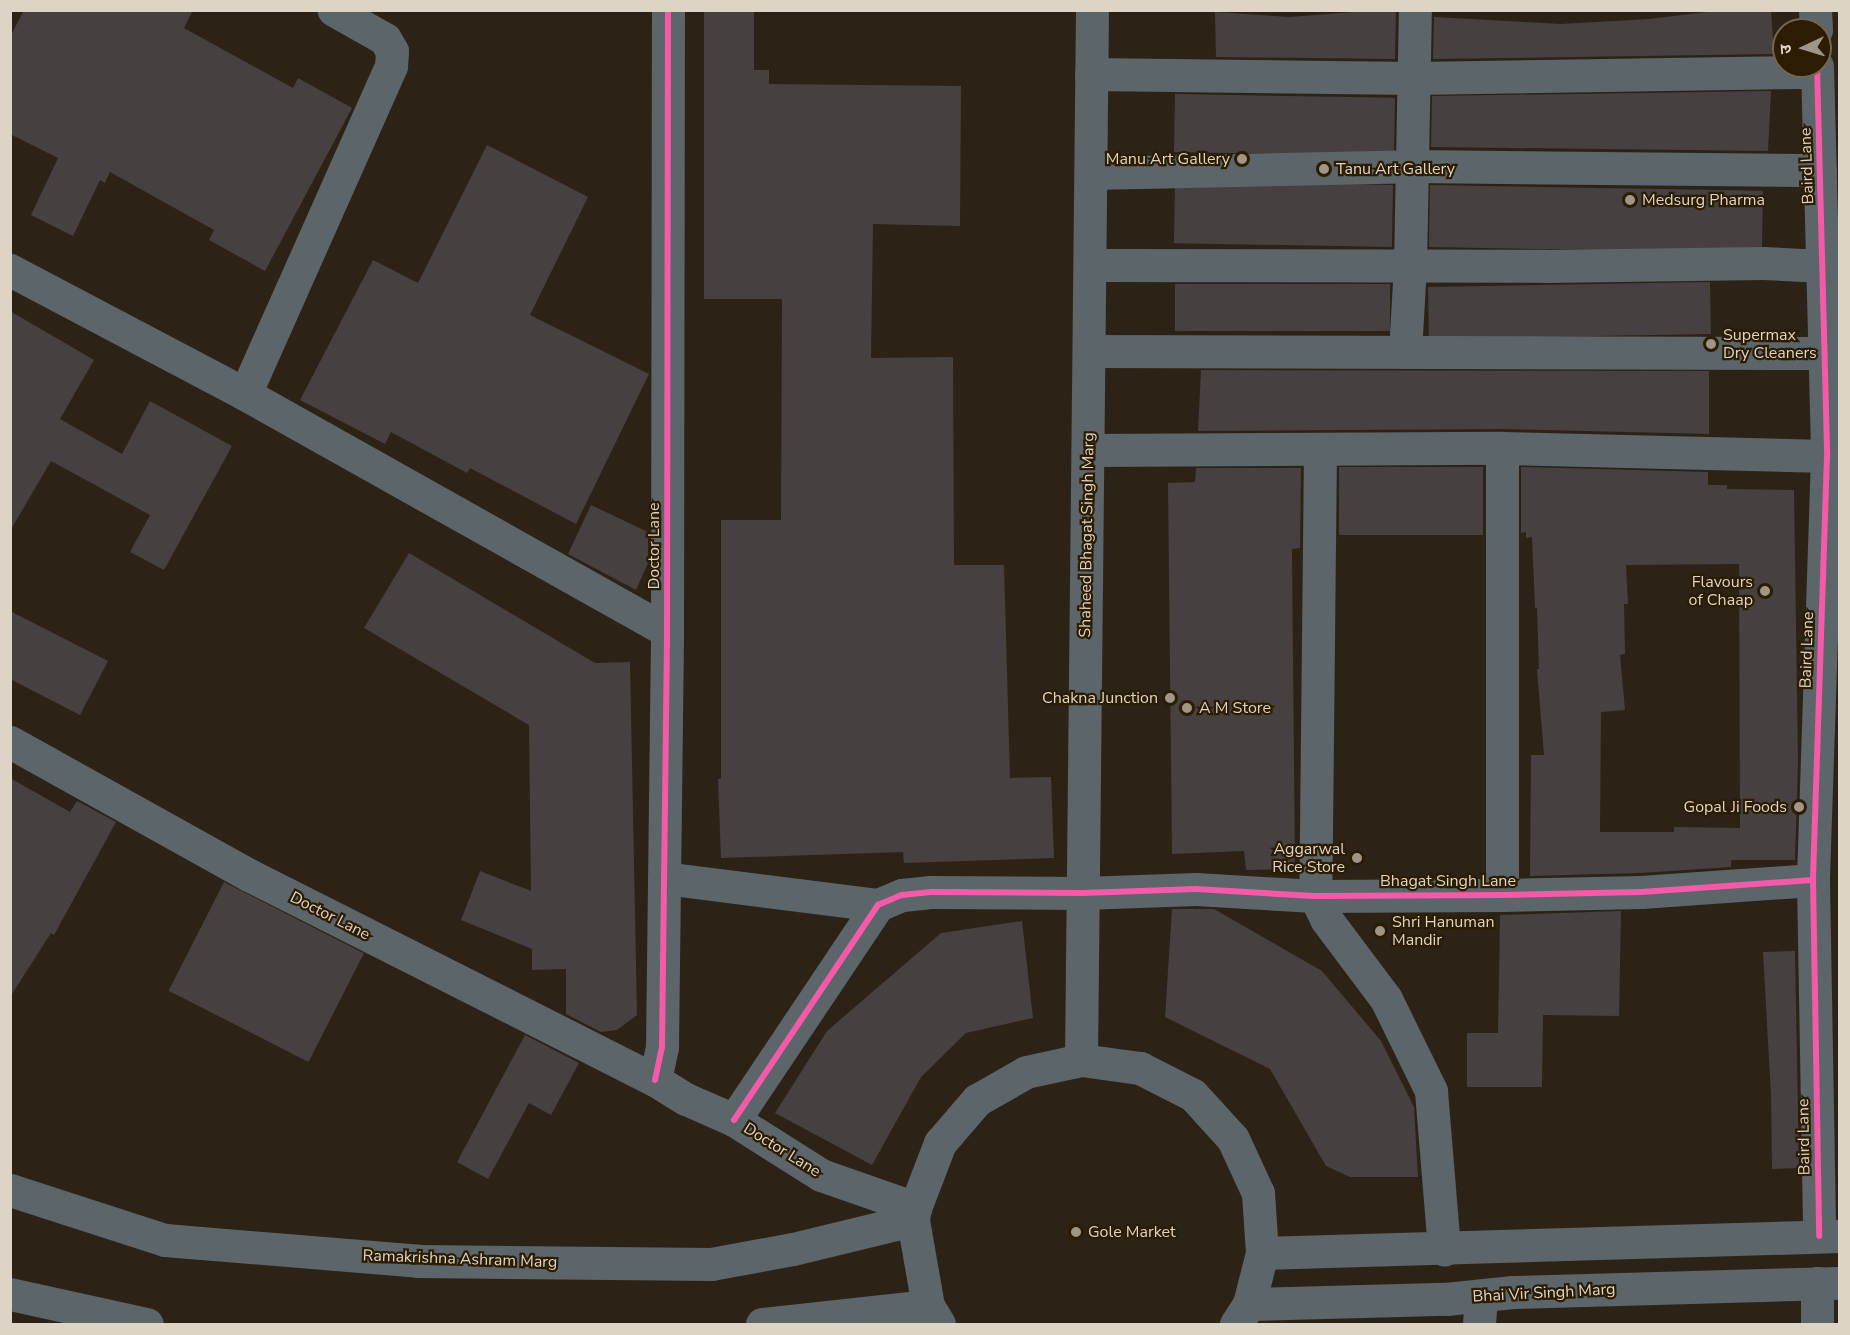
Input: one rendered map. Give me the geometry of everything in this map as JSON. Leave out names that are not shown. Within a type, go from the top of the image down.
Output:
[{"type":"street","points":[[245,394],[391,66],[392,51],[385,39],[334,10]]},
{"type":"street","name":"Doctor Lane","points":[[655,1080],[662,1047],[667,632],[668,10]]},
{"type":"street","name":"Shaheed Bhagat Singh Marg","points":[[1081,1060],[1092,10]]},
{"type":"street","points":[[1406,352],[1415,10]]},
{"type":"street","points":[[1091,74],[1414,78],[1772,70]]},
{"type":"street","name":"Baird Lane","points":[[1817,78],[1825,353],[1830,437],[1813,880],[1829,1236]]},
{"type":"street","points":[[1091,172],[1412,166],[1820,170]]},
{"type":"street","points":[[1090,265],[1410,266],[1763,263],[1823,266]]},
{"type":"street","points":[[10,270],[245,394],[667,632]]},
{"type":"street","points":[[1089,351],[1825,353]]},
{"type":"street","points":[[1088,450],[1502,448],[1830,437]]},
{"type":"street","points":[[1502,448],[1502,895]]},
{"type":"street","points":[[1320,449],[1315,896],[1326,919],[1386,999],[1431,1091],[1444,1249]]},
{"type":"street","name":"Doctor Lane","points":[[10,742],[249,875],[655,1080],[687,1099],[734,1120],[821,1175],[914,1214]]},
{"type":"street","points":[[664,878],[878,905],[734,1120]]},
{"type":"street","name":"Bhagat Singh Lane","points":[[878,905],[902,895],[932,892],[1083,893],[1196,889],[1315,896],[1502,895],[1641,892],[1813,880]]},
{"type":"street","points":[[762,1324],[934,1315],[914,1214],[940,1143],[977,1100],[1026,1072],[1081,1060],[1140,1068],[1193,1095],[1233,1138],[1258,1193],[1262,1253],[1243,1314]]},
{"type":"street","name":"Ramakrishna Ashram Marg","points":[[10,1190],[165,1240],[418,1261],[711,1264],[793,1249],[914,1214]]},
{"type":"street","points":[[1262,1253],[1829,1236]]},
{"type":"street","points":[[1816,1324],[1828,1283]]},
{"type":"street","name":"Bhai Vir Singh Marg","points":[[1243,1314],[1446,1299],[1480,1310],[1513,1292],[1828,1283]]},
{"type":"street","points":[[10,1294],[147,1324]]},
{"type":"building","points":[[24,10],[193,10],[184,28],[293,88],[298,78],[352,108],[265,271],[209,240],[214,230],[110,172],[105,183],[100,180],[73,236],[31,215],[58,158],[10,134],[10,37]]},
{"type":"building","points":[[704,10],[754,10],[754,70],[769,70],[769,84],[961,86],[960,226],[873,224],[871,358],[953,357],[954,565],[1004,565],[1010,778],[1051,777],[1054,858],[904,863],[903,852],[721,858],[718,779],[721,779],[721,520],[781,520],[782,299],[704,299]]},
{"type":"building","points":[[1396,10],[1395,59],[1216,57],[1215,12],[1290,17]]},
{"type":"building","points":[[1724,10],[1771,10],[1772,54],[1433,59],[1434,17],[1561,24],[1649,19]]},
{"type":"building","points":[[1771,91],[1768,151],[1431,147],[1432,96]]},
{"type":"building","points":[[1175,94],[1395,98],[1394,156],[1174,152]]},
{"type":"building","points":[[487,145],[588,197],[530,315],[649,374],[576,524],[470,468],[467,473],[391,432],[385,444],[300,400],[373,260],[418,283]]},
{"type":"building","points":[[1175,181],[1393,185],[1392,247],[1174,243]]},
{"type":"building","points":[[1430,185],[1763,191],[1762,253],[1429,247]]},
{"type":"building","points":[[1710,282],[1711,334],[1429,339],[1428,287]]},
{"type":"building","points":[[1175,284],[1390,284],[1390,331],[1175,331]]},
{"type":"building","points":[[10,311],[94,360],[60,419],[122,454],[150,401],[232,446],[164,570],[130,552],[150,515],[51,461],[10,531]]},
{"type":"building","points":[[1201,370],[1709,371],[1709,434],[1502,429],[1198,431]]},
{"type":"building","points":[[1339,467],[1483,467],[1483,535],[1339,535]]},
{"type":"building","points":[[1521,467],[1708,472],[1708,485],[1727,485],[1727,489],[1794,490],[1798,763],[1795,860],[1731,860],[1731,867],[1640,873],[1530,876],[1531,755],[1544,755],[1537,669],[1539,669],[1537,608],[1535,608],[1532,537],[1526,538],[1526,532],[1521,533]],"holes":[[[1739,564],[1740,828],[1674,827],[1674,832],[1600,832],[1601,712],[1625,710],[1620,655],[1625,654],[1624,604],[1628,604],[1626,565]]]},
{"type":"building","points":[[1196,468],[1301,468],[1300,548],[1292,549],[1295,869],[1246,870],[1244,851],[1172,854],[1168,483],[1195,482]]},
{"type":"building","points":[[591,505],[648,532],[648,563],[636,590],[568,554]]},
{"type":"building","points":[[409,553],[595,663],[630,662],[637,1015],[617,1030],[601,1032],[566,1014],[566,969],[532,970],[532,949],[461,920],[480,871],[531,891],[529,725],[364,628]]},
{"type":"building","points":[[10,611],[108,661],[80,715],[10,679]]},
{"type":"building","points":[[10,778],[70,812],[77,801],[116,822],[54,935],[51,933],[10,997]]},
{"type":"building","points":[[224,882],[364,953],[309,1062],[169,991]]},
{"type":"building","points":[[1172,909],[1214,909],[1322,971],[1381,1041],[1414,1107],[1418,1177],[1350,1177],[1326,1166],[1270,1069],[1165,1017]]},
{"type":"building","points":[[1621,911],[1619,1016],[1543,1015],[1542,1087],[1467,1087],[1467,1033],[1498,1033],[1500,915]]},
{"type":"building","points":[[1022,921],[1033,1018],[966,1033],[921,1077],[872,1165],[775,1113],[827,1031],[941,933]]},
{"type":"building","points":[[1795,951],[1799,1168],[1772,1169],[1771,1095],[1763,952]]},
{"type":"building","points":[[525,1035],[579,1063],[551,1115],[529,1103],[488,1179],[457,1162]]},
{"type":"cycle path","points":[[655,1080],[662,1047],[667,631],[668,10]]},
{"type":"cycle path","points":[[1817,78],[1827,456],[1813,880],[1819,1236]]},
{"type":"cycle path","points":[[734,1120],[878,905],[902,895],[931,892],[1083,893],[1196,889],[1315,896],[1502,895],[1641,892],[1813,880]]},
{"type":"place","name":"Manu Art Gallery","points":[[1242,159]]},
{"type":"place","name":"Tanu Art Gallery","points":[[1324,169]]},
{"type":"place","name":"Medsurg Pharma","points":[[1630,200]]},
{"type":"place","name":"Supermax Dry Cleaners","points":[[1711,344]]},
{"type":"place","name":"Flavours of Chaap","points":[[1765,591]]},
{"type":"place","name":"Chakna Junction","points":[[1170,698]]},
{"type":"place","name":"A M Store","points":[[1187,708]]},
{"type":"place","name":"Gopal Ji Foods","points":[[1799,807]]},
{"type":"place","name":"Aggarwal Rice Store","points":[[1357,858]]},
{"type":"place","name":"Shri Hanuman Mandir","points":[[1380,931]]},
{"type":"place","name":"Gole Market","points":[[1076,1232]]}]
